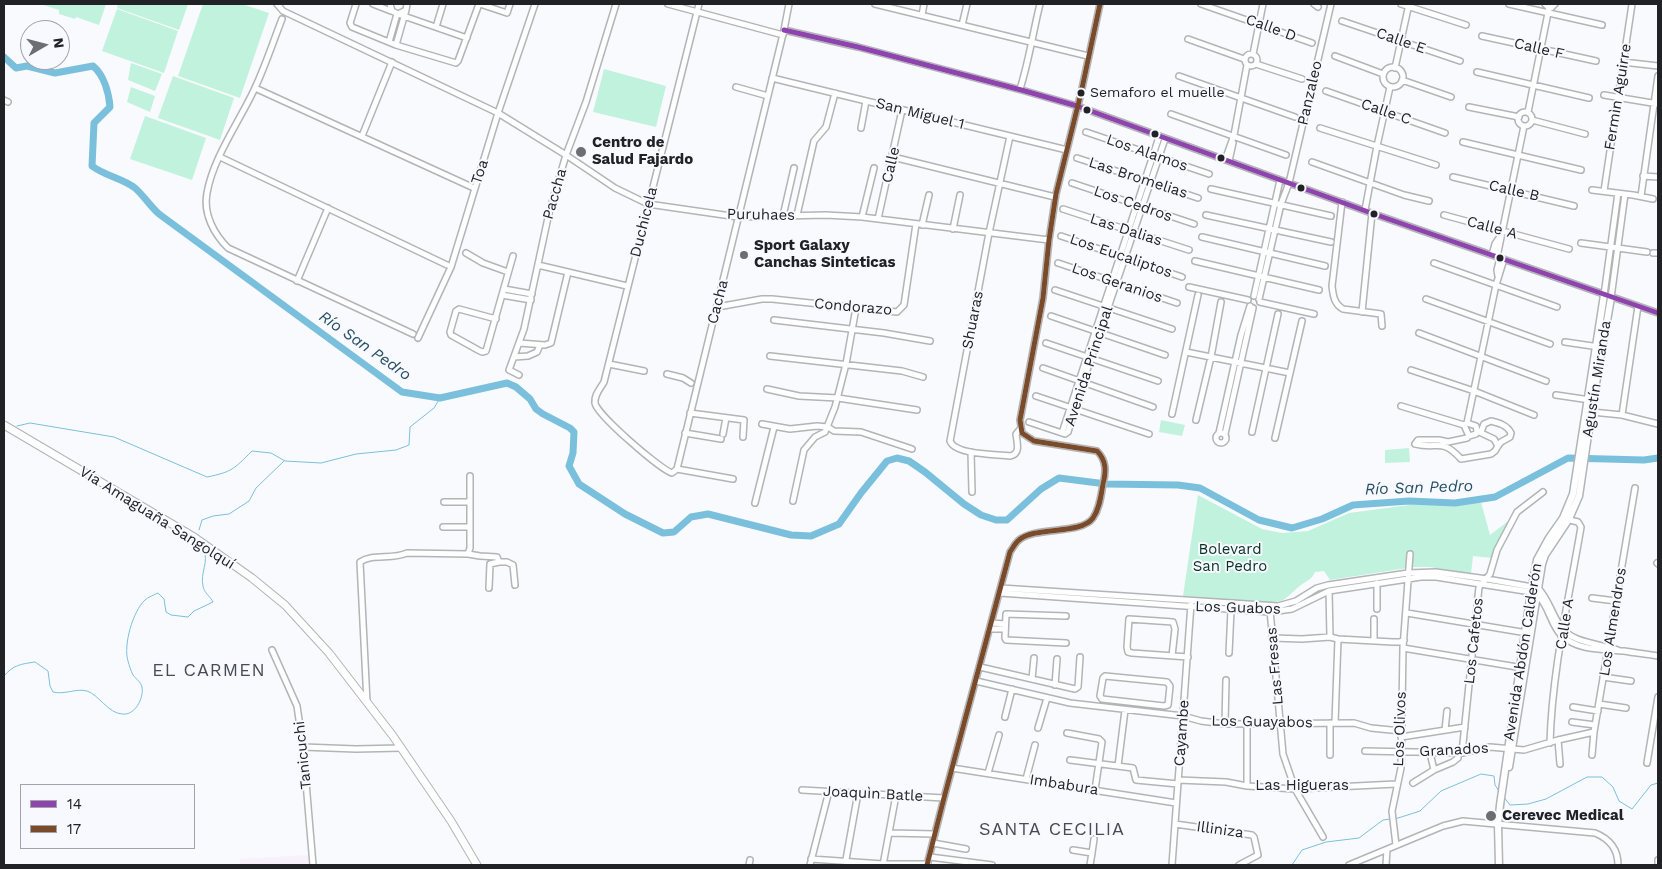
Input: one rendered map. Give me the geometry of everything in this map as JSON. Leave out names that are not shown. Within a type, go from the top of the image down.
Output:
[{"type":"highway","name":"Vía Amaguaña Sangolquí","points":[[4,425],[194,537],[252,578],[285,605],[329,653],[401,748],[477,865]]},
{"type":"main road","name":"Agustín Miranda","points":[[1599,347],[1604,295]]},
{"type":"main road","name":"Agustín Miranda","points":[[1580,475],[1585,419],[1611,298]]},
{"type":"main road","name":"Agustín Miranda","points":[[1583,450],[1592,412],[1590,400]]},
{"type":"main road","name":"Avenida Abdón Calderón","points":[[1501,865],[1501,806],[1534,590],[1545,555],[1579,496],[1580,475]]},
{"type":"main road","points":[[462,840],[482,865]]},
{"type":"street","name":"Puruhaes","points":[[276,4],[283,11],[498,114],[566,155],[615,188],[648,204],[738,217],[826,215],[862,217],[1049,240]]},
{"type":"street","points":[[356,4],[350,23],[352,27],[396,45],[456,64],[479,4],[507,13],[510,4]]},
{"type":"street","points":[[373,4],[396,13],[407,8]]},
{"type":"street","points":[[389,42],[396,13],[390,4]]},
{"type":"street","points":[[436,27],[443,4]]},
{"type":"street","name":"Toa","points":[[418,338],[451,267],[474,188],[535,4]]},
{"type":"street","name":"Paccha","points":[[514,357],[524,330],[549,213],[566,155],[586,102],[616,4]]},
{"type":"street","points":[[668,4],[783,33],[858,47],[1078,106],[1372,213],[1658,313]]},
{"type":"street","name":"Duchicela","points":[[677,470],[669,472],[608,422],[596,408],[595,397],[604,382],[609,364],[699,4]]},
{"type":"street","name":"Cacha","points":[[677,470],[690,413],[694,385],[718,305],[789,4]]},
{"type":"street","points":[[875,4],[1088,56]]},
{"type":"street","points":[[922,15],[924,4]]},
{"type":"street","points":[[962,25],[968,4]]},
{"type":"street","points":[[1020,89],[1027,67],[1030,42],[1040,4]]},
{"type":"street","points":[[811,859],[883,865],[928,865],[944,798],[1010,552],[1020,539],[1084,524],[1094,516],[1099,504],[1105,465],[1097,452],[1034,441],[1022,433],[1020,420],[1043,298],[1055,197],[1078,106],[1100,4]]},
{"type":"street","name":"Calle D","points":[[1201,4],[1312,42]]},
{"type":"street","points":[[1256,64],[1257,59],[1253,54],[1263,4]]},
{"type":"street","name":"Panzaleo","points":[[1278,204],[1289,183],[1331,4]]},
{"type":"street","points":[[1400,4],[1409,5],[1466,26]]},
{"type":"street","points":[[1509,4],[1548,8],[1602,25]]},
{"type":"street","points":[[1548,8],[1553,7],[1555,4]]},
{"type":"street","name":"Fermìn Aguirre","points":[[1604,191],[1632,4]]},
{"type":"street","points":[[1394,68],[1409,5]]},
{"type":"street","points":[[396,45],[407,8]]},
{"type":"street","points":[[407,8],[436,27],[467,38]]},
{"type":"street","points":[[1528,112],[1548,8]]},
{"type":"street","points":[[282,19],[255,88],[220,157],[207,195],[208,216],[218,238],[228,248],[413,334]]},
{"type":"street","name":"Calle E","points":[[1342,20],[1460,61]]},
{"type":"street","name":"Calle F","points":[[1482,36],[1596,61]]},
{"type":"street","points":[[1188,39],[1244,59],[1248,66],[1227,161]]},
{"type":"street","points":[[1244,59],[1248,54],[1253,54]]},
{"type":"street","points":[[1335,56],[1383,74]]},
{"type":"street","points":[[362,136],[392,62]]},
{"type":"street","points":[[1624,62],[1658,66]]},
{"type":"street","points":[[1248,66],[1256,64],[1302,79]]},
{"type":"street","points":[[1388,68],[1394,68],[1401,72],[1402,80],[1398,85],[1390,87],[1384,82],[1383,74],[1388,68]]},
{"type":"street","points":[[1476,72],[1588,98]]},
{"type":"street","points":[[1179,76],[1295,117]]},
{"type":"street","points":[[1641,196],[1656,104],[1658,76]]},
{"type":"street","name":"San Miguel 1","points":[[772,78],[1067,150]]},
{"type":"street","points":[[1402,80],[1451,97]]},
{"type":"street","points":[[736,87],[768,96]]},
{"type":"street","points":[[1363,209],[1390,87]]},
{"type":"street","points":[[255,88],[474,188]]},
{"type":"street","name":"Calle C","points":[[1326,91],[1445,133]]},
{"type":"street","points":[[797,216],[814,142],[826,127],[836,93]]},
{"type":"street","points":[[1604,95],[1656,104]]},
{"type":"street","points":[[861,128],[866,101]]},
{"type":"street","points":[[1469,107],[1518,116],[1521,113],[1528,112]]},
{"type":"street","name":"Calle","points":[[878,219],[902,110]]},
{"type":"street","points":[[1528,112],[1532,116],[1532,120]]},
{"type":"street","points":[[1171,114],[1286,155]]},
{"type":"street","points":[[1518,116],[1519,122],[1524,126]]},
{"type":"street","points":[[1524,126],[1530,124],[1532,120]]},
{"type":"street","points":[[1532,120],[1585,134]]},
{"type":"street","points":[[1467,438],[1448,442],[1418,440],[1415,444],[1450,447],[1461,459],[1491,454],[1501,442],[1510,437],[1511,433],[1502,424],[1491,421],[1484,424],[1474,436],[1470,436],[1467,435],[1466,424],[1499,272],[1500,237],[1524,126]]},
{"type":"street","points":[[1320,128],[1436,164]]},
{"type":"street","name":"Los Alamos","points":[[1086,132],[1209,174]]},
{"type":"street","name":"Shuaras","points":[[1010,136],[989,233],[950,444],[954,448],[971,452],[1010,456],[1018,451],[1016,434],[1021,428]]},
{"type":"street","name":"Avenida Principal","points":[[1029,422],[1062,433],[1081,382],[1162,138]]},
{"type":"street","points":[[1463,142],[1581,170]]},
{"type":"street","points":[[220,157],[447,265]]},
{"type":"street","points":[[893,157],[1055,197]]},
{"type":"street","name":"Las Bromelias","points":[[1078,158],[1198,198]]},
{"type":"street","points":[[1312,162],[1416,198],[1430,201]]},
{"type":"street","points":[[783,216],[794,168]]},
{"type":"street","points":[[862,217],[874,168]]},
{"type":"street","points":[[1643,176],[1658,177]]},
{"type":"street","name":"Calle B","points":[[1453,177],[1574,206]]},
{"type":"street","points":[[1189,286],[1258,306],[1262,276],[1278,204],[1280,180]]},
{"type":"street","name":"Los Cedros","points":[[1072,183],[1194,224]]},
{"type":"street","points":[[1211,189],[1331,216]]},
{"type":"street","points":[[1592,190],[1653,199]]},
{"type":"street","name":"Agustín Miranda","points":[[1604,295],[1618,193]]},
{"type":"street","name":"Agustín Miranda","points":[[1611,298],[1625,194]]},
{"type":"street","points":[[919,224],[929,195]]},
{"type":"street","points":[[953,229],[960,195]]},
{"type":"street","points":[[1342,202],[1332,286],[1333,294],[1339,307],[1343,310],[1381,314],[1382,326]]},
{"type":"street","points":[[297,281],[328,208]]},
{"type":"street","name":"Las Dalias","points":[[1063,209],[1189,250]]},
{"type":"street","points":[[1362,312],[1372,213]]},
{"type":"street","points":[[1206,214],[1331,242]]},
{"type":"street","name":"Calle A","points":[[1444,215],[1569,249]]},
{"type":"street","name":"Condorazo","points":[[718,305],[724,306],[768,299],[893,313],[903,308],[919,224]]},
{"type":"street","name":"Los Eucaliptos","points":[[1060,236],[1182,277]]},
{"type":"street","points":[[1202,236],[1325,266]]},
{"type":"street","points":[[1581,242],[1647,252]]},
{"type":"street","points":[[466,253],[483,263],[508,272]]},
{"type":"street","points":[[496,319],[459,309],[456,311],[450,332],[451,335],[478,350],[484,352],[487,350],[496,319],[508,272],[513,256]]},
{"type":"street","points":[[1195,261],[1319,290]]},
{"type":"street","name":"Los Geranios","points":[[1058,263],[1177,303]]},
{"type":"street","points":[[1434,263],[1557,307]]},
{"type":"street","points":[[538,265],[628,286]]},
{"type":"street","points":[[519,343],[540,345],[551,343],[568,272]]},
{"type":"street","points":[[504,289],[531,297]]},
{"type":"street","points":[[1055,290],[1172,329]]},
{"type":"street","points":[[502,295],[531,297]]},
{"type":"street","points":[[1172,414],[1198,295]]},
{"type":"street","points":[[1222,433],[1251,305],[1258,299]]},
{"type":"street","points":[[1258,299],[1314,314]]},
{"type":"street","points":[[1426,299],[1550,344]]},
{"type":"street","points":[[1196,420],[1221,302]]},
{"type":"street","points":[[1622,415],[1638,306]]},
{"type":"street","points":[[793,501],[804,450],[807,445],[825,432],[838,398],[856,308]]},
{"type":"street","points":[[1252,432],[1278,314]]},
{"type":"street","points":[[1051,316],[1164,355]]},
{"type":"street","points":[[774,320],[884,333],[930,341]]},
{"type":"street","points":[[1274,438],[1302,321]]},
{"type":"street","points":[[1419,333],[1546,381]]},
{"type":"street","points":[[1565,342],[1599,347]]},
{"type":"street","points":[[1046,343],[1158,381]]},
{"type":"street","points":[[519,375],[509,370],[514,357],[528,356],[537,352],[540,345]]},
{"type":"street","points":[[1186,352],[1290,373]]},
{"type":"street","points":[[770,356],[902,371],[923,377]]},
{"type":"street","points":[[609,364],[644,371]]},
{"type":"street","points":[[1042,368],[1153,407]]},
{"type":"street","points":[[1412,370],[1474,390],[1534,415]]},
{"type":"street","points":[[667,374],[683,378],[694,385]]},
{"type":"street","points":[[767,390],[799,396],[838,398],[917,410]]},
{"type":"street","points":[[1556,395],[1590,400]]},
{"type":"street","points":[[1036,396],[1149,434]]},
{"type":"street","points":[[1401,406],[1476,426],[1479,431],[1494,439],[1498,446]]},
{"type":"street","points":[[1592,412],[1622,415],[1658,424]]},
{"type":"street","points":[[690,413],[744,420],[743,437]]},
{"type":"street","points":[[685,432],[722,437],[726,418]]},
{"type":"street","points":[[762,424],[790,428],[828,427],[834,431],[861,432],[912,449]]},
{"type":"street","points":[[755,503],[774,427]]},
{"type":"street","points":[[971,452],[972,492]]},
{"type":"street","points":[[677,470],[733,479]]},
{"type":"street","points":[[468,554],[470,548],[470,476]]},
{"type":"street","name":"Los Almendros","points":[[1592,755],[1594,732],[1634,488]]},
{"type":"street","name":"Los Cafetos","points":[[1460,753],[1465,727],[1479,588],[1488,579],[1497,550],[1518,512],[1544,492]]},
{"type":"street","points":[[444,502],[470,502]]},
{"type":"street","name":"Calle A","points":[[1550,743],[1551,717],[1563,633],[1581,527],[1578,522],[1566,519]]},
{"type":"street","points":[[444,527],[470,527]]},
{"type":"street","points":[[367,703],[360,562],[365,559],[398,557],[407,554],[468,554],[498,557],[499,562]]},
{"type":"street","name":"Los Olivos","points":[[1396,845],[1392,811],[1400,768],[1403,648],[1410,554]]},
{"type":"street","points":[[489,588],[489,565],[499,562],[507,562],[513,565],[515,585]]},
{"type":"street","name":"Los Guabos","points":[[1000,591],[1270,609],[1296,601],[1317,588],[1328,585],[1436,572],[1488,579],[1534,590]]},
{"type":"street","name":"Los Guabos","points":[[1191,604],[1231,610],[1292,609],[1329,591],[1408,576],[1436,577],[1534,590]]},
{"type":"street","points":[[1377,583],[1377,608]]},
{"type":"street","points":[[1534,590],[1563,633],[1608,649],[1658,656]]},
{"type":"street","points":[[1329,591],[1330,637]]},
{"type":"street","points":[[1592,598],[1616,602]]},
{"type":"street","name":"Cayambe","points":[[1172,865],[1191,604]]},
{"type":"street","name":"Las Fresas","points":[[1270,609],[1283,754],[1295,789],[1323,837]]},
{"type":"street","points":[[1229,653],[1231,610]]},
{"type":"street","points":[[1406,613],[1528,633]]},
{"type":"street","points":[[1066,616],[1007,614],[1005,627],[1006,640],[1066,643]]},
{"type":"street","points":[[1172,656],[1175,630],[1173,622],[1129,618],[1128,652],[1172,656],[1188,657]]},
{"type":"street","points":[[1374,619],[1374,641]]},
{"type":"street","points":[[991,626],[1005,627]]},
{"type":"street","points":[[1273,638],[1302,640],[1330,637],[1398,642],[1404,640]]},
{"type":"street","points":[[1330,755],[1338,639]]},
{"type":"street","points":[[1403,648],[1523,668]]},
{"type":"street","name":"Tanicuchi","points":[[272,650],[298,706],[313,865]]},
{"type":"street","points":[[980,667],[1055,685],[1077,688],[1080,657]]},
{"type":"street","points":[[1032,679],[1034,658]]},
{"type":"street","points":[[1055,685],[1057,658]]},
{"type":"street","points":[[1104,676],[1167,682],[1169,684],[1168,705],[1132,703],[1102,699],[1100,696],[1104,676]]},
{"type":"street","points":[[1603,677],[1631,681]]},
{"type":"street","points":[[1226,680],[1226,724]]},
{"type":"street","name":"Los Guayabos","points":[[976,681],[1070,703],[1183,716],[1201,721],[1226,724],[1354,723],[1401,734],[1465,727]]},
{"type":"street","points":[[1005,717],[1012,689]]},
{"type":"street","points":[[1038,728],[1047,698]]},
{"type":"street","points":[[1647,763],[1658,699]]},
{"type":"street","points":[[1131,710],[1132,703]]},
{"type":"street","points":[[1599,704],[1626,708]]},
{"type":"street","points":[[1573,707],[1598,711]]},
{"type":"street","points":[[1070,760],[1118,766],[1124,710]]},
{"type":"street","points":[[1445,730],[1447,711]]},
{"type":"street","points":[[1572,722],[1595,726]]},
{"type":"street","points":[[1247,786],[1248,723]]},
{"type":"street","name":"Granados","points":[[1364,751],[1460,753],[1490,747],[1524,750],[1594,732]]},
{"type":"street","points":[[1068,734],[1101,740],[1095,790]]},
{"type":"street","points":[[988,773],[999,735]]},
{"type":"street","points":[[1558,740],[1560,764]]},
{"type":"street","points":[[1026,779],[1035,745]]},
{"type":"street","points":[[303,747],[401,748]]},
{"type":"street","points":[[1430,752],[1434,770]]},
{"type":"street","points":[[1414,783],[1434,770],[1453,762],[1460,753]]},
{"type":"street","name":"Las Higueras","points":[[1118,766],[1133,768],[1136,780],[1226,782],[1247,786],[1295,789],[1396,784]]},
{"type":"street","name":"Imbabura","points":[[952,768],[1176,803]]},
{"type":"street","name":"Joaquìn Batle","points":[[802,790],[944,798]]},
{"type":"street","points":[[810,865],[829,792]]},
{"type":"street","points":[[845,863],[858,793]]},
{"type":"street","points":[[883,865],[896,795]]},
{"type":"street","points":[[1349,865],[1455,822],[1468,821],[1595,833],[1612,844],[1618,865]]},
{"type":"street","name":"Illiniza","points":[[1175,824],[1252,835],[1258,855],[1239,865]]},
{"type":"street","points":[[889,832],[935,834]]},
{"type":"street","points":[[1090,865],[1094,839]]},
{"type":"street","points":[[933,843],[966,849]]},
{"type":"street","points":[[1073,850],[1092,853]]},
{"type":"street","points":[[1386,865],[1387,850]]},
{"type":"street","points":[[930,857],[992,865]]},
{"type":"shaded area","points":[[308,855],[309,865],[240,865],[240,859]]},
{"type":"green space","points":[[40,4],[106,4],[99,25],[76,17],[75,19],[59,14],[59,10]]},
{"type":"green space","points":[[118,4],[188,4],[179,30],[117,8]]},
{"type":"green space","points":[[203,4],[242,4],[269,13],[240,98],[178,76]]},
{"type":"green space","points":[[117,9],[178,31],[164,73],[102,51]]},
{"type":"green space","points":[[131,63],[162,74],[155,91],[128,80]]},
{"type":"green space","points":[[604,69],[666,86],[656,127],[593,112]]},
{"type":"green space","points":[[173,76],[234,98],[220,140],[158,118]]},
{"type":"green space","points":[[131,87],[155,96],[150,112],[127,102]]},
{"type":"green space","points":[[145,116],[206,138],[192,180],[130,159]]},
{"type":"green space","points":[[1161,420],[1185,425],[1182,436],[1159,432]]},
{"type":"green space","points":[[1409,448],[1410,462],[1385,463],[1385,450]]},
{"type":"green space","name":"Bolevard San Pedro","points":[[1198,495],[1262,529],[1282,533],[1308,531],[1349,513],[1417,504],[1458,505],[1481,502],[1490,535],[1511,519],[1492,558],[1473,556],[1471,574],[1430,567],[1414,567],[1330,580],[1324,571],[1315,572],[1311,578],[1283,600],[1264,603],[1235,601],[1183,596]]},
{"type":"waterway","name":"Río San Pedro","points":[[4,57],[16,68],[27,66],[55,73],[93,66],[100,74],[105,85],[110,107],[94,123],[92,166],[135,188],[159,214],[402,392],[440,398],[507,383],[516,387],[530,399],[536,409],[574,432],[573,453],[569,466],[579,484],[625,514],[663,533],[674,532],[691,517],[708,514],[791,535],[811,536],[839,524],[887,461],[897,458],[909,461],[964,504],[981,515],[996,520],[1007,520],[1041,489],[1059,478],[1106,484],[1178,485],[1200,488],[1259,520],[1292,528],[1322,519],[1353,505],[1409,501],[1455,503],[1495,497],[1568,458],[1644,460],[1658,458]]},
{"type":"waterway","points":[[17,426],[30,423],[114,437],[207,477],[232,469],[252,451],[271,453],[285,461],[321,463],[356,454],[396,450],[409,445],[410,427],[434,408],[440,398]]},
{"type":"waterway","points":[[199,530],[202,520],[213,516],[229,514],[249,501],[256,488],[284,461]]},
{"type":"waterway","points":[[4,676],[11,669],[26,663],[35,662],[48,671],[50,686],[53,692],[87,691],[96,696],[112,711],[122,714],[131,712],[138,705],[142,696],[141,684],[133,675],[128,663],[127,646],[133,620],[145,600],[158,593],[164,599],[166,612],[171,615],[188,617],[194,611],[213,602],[205,591],[202,581],[206,559],[204,550]]},
{"type":"waterway","points":[[1395,819],[1420,811],[1441,791],[1481,774],[1494,776],[1495,785],[1499,791]]},
{"type":"waterway","points":[[1503,796],[1510,805],[1528,804],[1546,799],[1587,777],[1602,777],[1613,787],[1619,801],[1632,809],[1651,785],[1658,783]]},
{"type":"waterway","points":[[1292,865],[1302,850],[1326,842],[1359,838],[1383,820],[1391,819]]},
{"type":"transit line","name":"17","points":[[927,865],[1010,552],[1018,541],[1026,536],[1079,527],[1087,523],[1093,518],[1101,497],[1105,467],[1103,459],[1097,451],[1034,441],[1022,433],[1020,420],[1043,298],[1056,194],[1081,93],[1100,4]]},
{"type":"transit line","name":"14","points":[[784,30],[858,47],[1077,106],[1374,214],[1658,313]]},
{"type":"place","name":"Semaforo el muelle","points":[[1081,93]]},
{"type":"place","name":"Centro de Salud Fajardo","points":[[581,152]]},
{"type":"place","name":"Sport Galaxy Canchas Sinteticas","points":[[744,255]]},
{"type":"place","name":"Cerevec Medical","points":[[1491,816]]},
{"type":"district","name":"EL CARMEN","points":[[209,671]]},
{"type":"district","name":"SANTA CECILIA","points":[[1052,830]]}]
